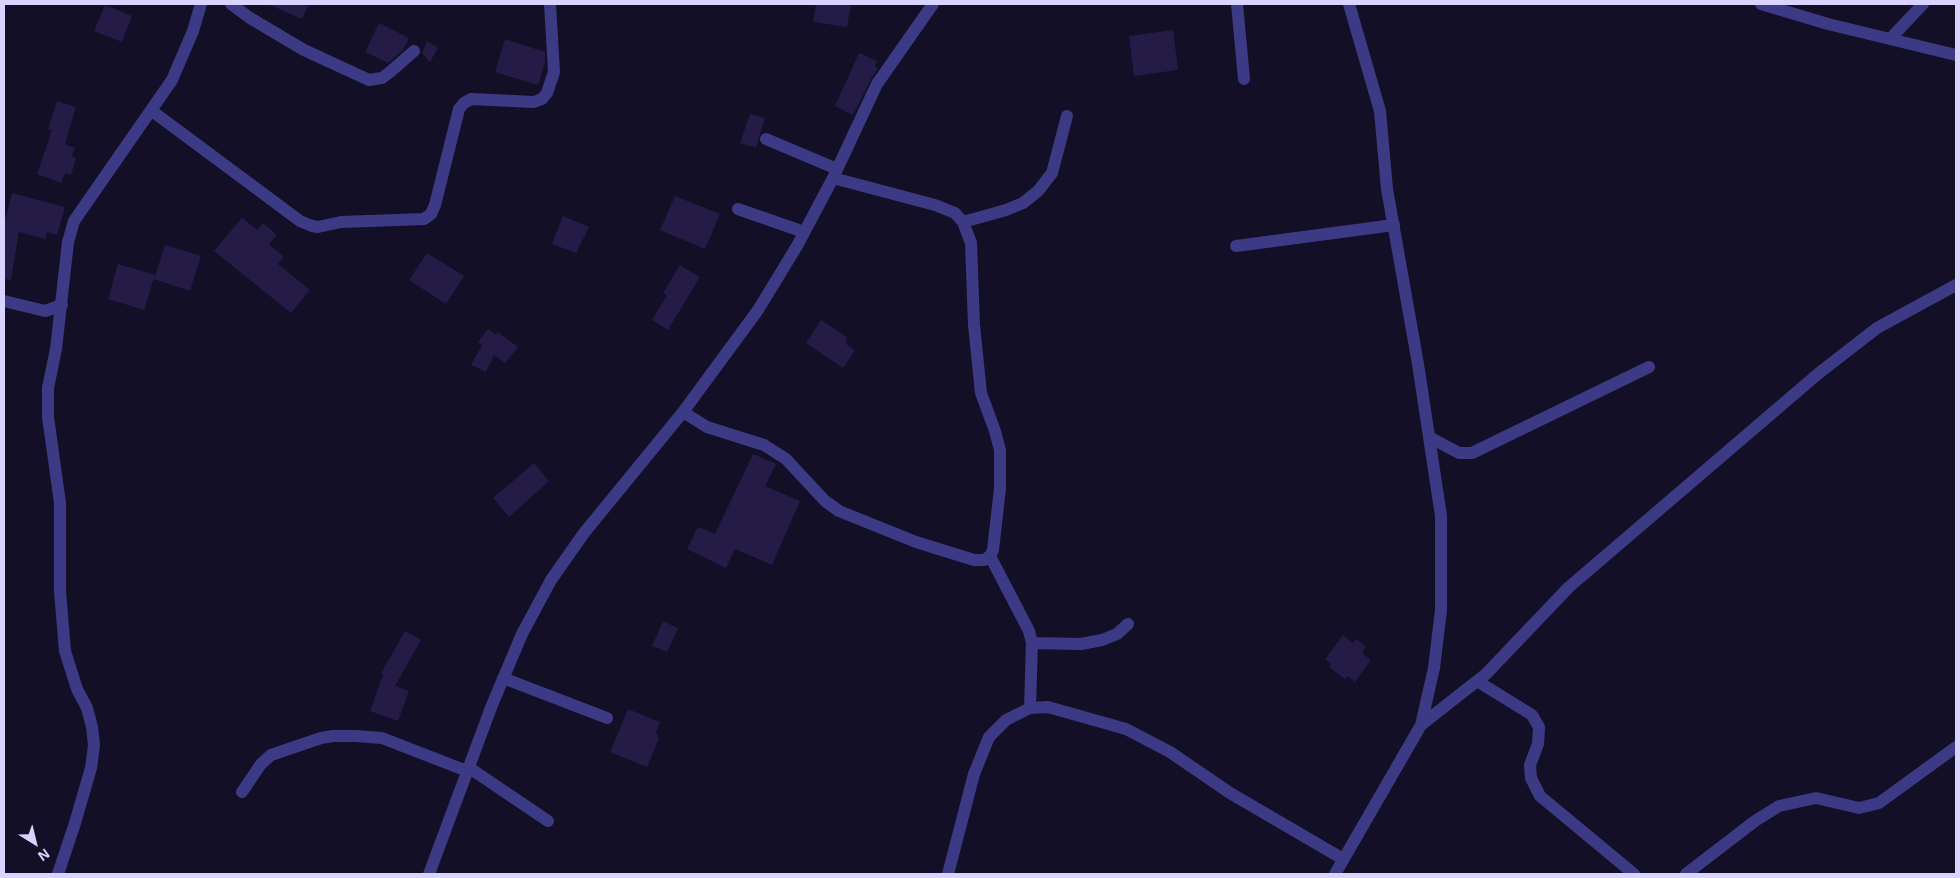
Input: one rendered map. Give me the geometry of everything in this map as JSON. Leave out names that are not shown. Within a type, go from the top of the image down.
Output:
[{"type":"street","points":[[58,874],[92,768],[94,745],[92,726],[87,708],[78,689],[65,651],[61,599],[60,503],[48,417],[48,388],[56,349],[68,242],[74,222],[172,80],[193,31],[201,4]]},
{"type":"street","points":[[231,4],[250,18],[304,50],[369,80],[382,78],[414,52]]},
{"type":"street","points":[[152,111],[300,221],[312,226],[318,227],[341,222],[424,219],[430,214],[435,205],[459,109],[464,103],[471,99],[534,102],[542,99],[547,93],[554,72],[550,4]]},
{"type":"street","points":[[429,874],[503,678],[522,634],[552,580],[584,533],[683,412],[758,310],[804,232],[835,173],[877,84],[933,4]]},
{"type":"street","points":[[1237,4],[1244,79]]},
{"type":"street","points":[[1335,874],[1421,724],[1434,668],[1441,610],[1441,516],[1387,189],[1380,111],[1349,4]]},
{"type":"street","points":[[1761,4],[1828,24],[1956,55]]},
{"type":"street","points":[[1890,40],[1923,4]]},
{"type":"street","points":[[963,222],[1023,203],[1038,191],[1052,173],[1067,116]]},
{"type":"street","points":[[683,412],[707,427],[764,446],[786,459],[826,501],[839,511],[916,542],[974,560],[984,560],[994,550],[1000,488],[1000,450],[981,393],[974,325],[971,243],[963,222],[955,212],[835,173],[766,139]]},
{"type":"street","points":[[738,209],[804,232]]},
{"type":"street","points":[[1236,246],[1394,225]]},
{"type":"street","points":[[1421,724],[1486,674],[1569,587],[1819,373],[1877,328],[1956,285]]},
{"type":"street","points":[[4,301],[45,311],[62,305]]},
{"type":"street","points":[[1429,437],[1459,453],[1472,453],[1649,367]]},
{"type":"street","points":[[990,556],[1029,631],[1032,643],[1030,708]]},
{"type":"street","points":[[1032,643],[1081,644],[1102,640],[1117,634],[1128,624]]},
{"type":"street","points":[[503,678],[607,718]]},
{"type":"street","points":[[1477,681],[1532,715],[1539,727],[1538,744],[1530,765],[1531,778],[1540,796],[1634,874]]},
{"type":"street","points":[[948,874],[974,774],[989,737],[1006,720],[1030,708],[1048,707],[1126,729],[1170,752],[1230,793],[1343,860]]},
{"type":"street","points":[[242,792],[261,764],[271,756],[321,738],[332,736],[382,738],[468,769],[548,821]]},
{"type":"street","points":[[1686,874],[1755,821],[1779,806],[1816,798],[1860,808],[1879,803],[1956,747]]},
{"type":"building","points":[[268,4],[309,4],[302,19]]},
{"type":"building","points":[[816,4],[851,4],[847,27],[813,22]]},
{"type":"building","points":[[105,5],[132,16],[122,42],[94,31]]},
{"type":"building","points":[[379,23],[409,38],[403,50],[388,63],[365,52]]},
{"type":"building","points":[[1173,30],[1178,70],[1134,76],[1129,36]]},
{"type":"building","points":[[505,39],[545,52],[545,63],[538,85],[495,72]]},
{"type":"building","points":[[427,41],[438,48],[430,62],[422,53]]},
{"type":"building","points":[[859,53],[877,61],[875,66],[878,68],[853,115],[835,106]]},
{"type":"building","points":[[57,101],[76,107],[65,144],[75,148],[72,156],[76,158],[71,175],[65,173],[61,183],[37,174],[52,130],[48,129]]},
{"type":"building","points":[[750,114],[765,118],[756,148],[740,143]]},
{"type":"building","points":[[12,193],[65,207],[57,235],[47,232],[45,239],[19,232],[11,280],[4,279],[4,224]]},
{"type":"building","points":[[675,196],[720,214],[705,249],[660,230]]},
{"type":"building","points":[[563,216],[589,227],[576,253],[552,244]]},
{"type":"building","points":[[242,218],[257,230],[263,223],[277,235],[269,244],[284,257],[278,264],[310,290],[291,313],[214,251]]},
{"type":"building","points":[[165,245],[201,256],[190,291],[154,279]]},
{"type":"building","points":[[427,253],[464,276],[446,304],[409,280]]},
{"type":"building","points":[[118,264],[155,275],[144,310],[108,299]]},
{"type":"building","points":[[680,265],[700,277],[668,330],[652,320],[667,295],[663,293]]},
{"type":"building","points":[[821,320],[847,337],[846,344],[855,350],[843,368],[806,343]]},
{"type":"building","points":[[488,329],[496,335],[498,332],[518,347],[505,363],[494,355],[486,372],[471,365],[482,345],[478,342]]},
{"type":"building","points":[[753,454],[776,464],[765,486],[800,501],[772,565],[735,549],[726,568],[687,549],[698,527],[715,534]]},
{"type":"building","points":[[534,463],[549,481],[509,517],[493,498]]},
{"type":"building","points":[[663,621],[678,628],[667,652],[652,646]]},
{"type":"building","points":[[405,631],[421,640],[395,686],[409,691],[398,721],[370,711],[383,674],[381,673]]},
{"type":"building","points":[[1343,635],[1353,643],[1356,639],[1366,647],[1362,653],[1371,660],[1355,682],[1348,676],[1345,679],[1329,667],[1331,664],[1325,659]]},
{"type":"building","points":[[628,709],[660,722],[656,733],[659,739],[647,767],[610,752]]}]
